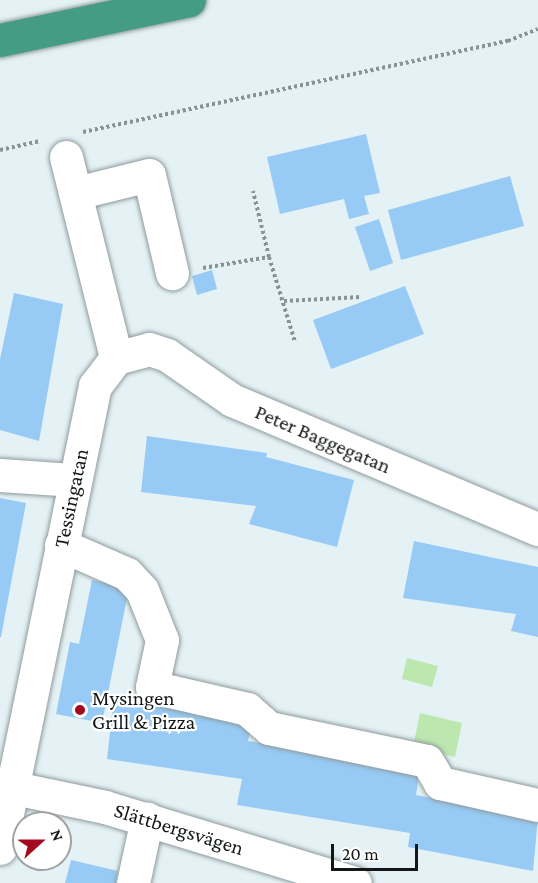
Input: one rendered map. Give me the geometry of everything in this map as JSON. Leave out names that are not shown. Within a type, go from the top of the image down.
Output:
[{"type":"highway","points":[[0,40],[189,0]]},
{"type":"street","points":[[64,143],[116,358]]},
{"type":"street","points":[[76,193],[149,175],[172,273]]},
{"type":"street","name":"Peter Baggegatan","points":[[116,358],[149,349],[167,355],[232,400],[538,529]]},
{"type":"street","name":"Tessingatan","points":[[0,848],[6,787],[95,386],[116,358]]},
{"type":"street","points":[[0,475],[74,480]]},
{"type":"street","points":[[61,545],[127,574],[142,590],[162,640],[152,687],[247,709],[269,728],[427,761],[440,783],[538,805]]},
{"type":"street","name":"Slättbergsvägen","points":[[6,787],[147,818],[355,883]]},
{"type":"street","points":[[133,883],[147,818]]},
{"type":"path","points":[[0,150],[64,143],[508,41],[538,29]]},
{"type":"path","points":[[253,191],[269,257],[295,342]]},
{"type":"path","points":[[172,273],[269,257]]},
{"type":"path","points":[[284,301],[361,297]]},
{"type":"green space","points":[[407,658],[438,666],[432,687],[402,679]]},
{"type":"green space","points":[[420,713],[462,723],[455,757],[413,747]]},
{"type":"building","points":[[366,134],[380,193],[364,196],[369,214],[349,219],[344,199],[280,214],[267,157]]},
{"type":"building","points":[[510,176],[524,226],[401,260],[388,210]]},
{"type":"building","points":[[379,219],[393,263],[370,271],[355,227]]},
{"type":"building","points":[[212,270],[217,289],[197,295],[192,276]]},
{"type":"building","points":[[405,286],[424,334],[331,369],[313,320]]},
{"type":"building","points":[[14,293],[63,304],[39,441],[0,430],[0,359]]},
{"type":"building","points":[[147,436],[267,453],[266,457],[354,480],[337,547],[249,524],[256,506],[141,492]]},
{"type":"building","points":[[0,498],[26,503],[1,637],[0,637]]},
{"type":"building","points":[[414,541],[538,567],[538,637],[511,631],[516,614],[403,598]]},
{"type":"building","points":[[92,580],[129,588],[102,723],[56,714],[70,642],[79,644]]},
{"type":"building","points":[[114,697],[252,723],[248,741],[420,769],[416,795],[538,818],[533,871],[408,847],[410,833],[237,805],[242,779],[107,759]]},
{"type":"building","points":[[72,860],[118,871],[116,883],[65,883],[68,871],[72,871]]},
{"type":"place","name":"Mysingen Grill & Pizza","points":[[80,710]]}]
